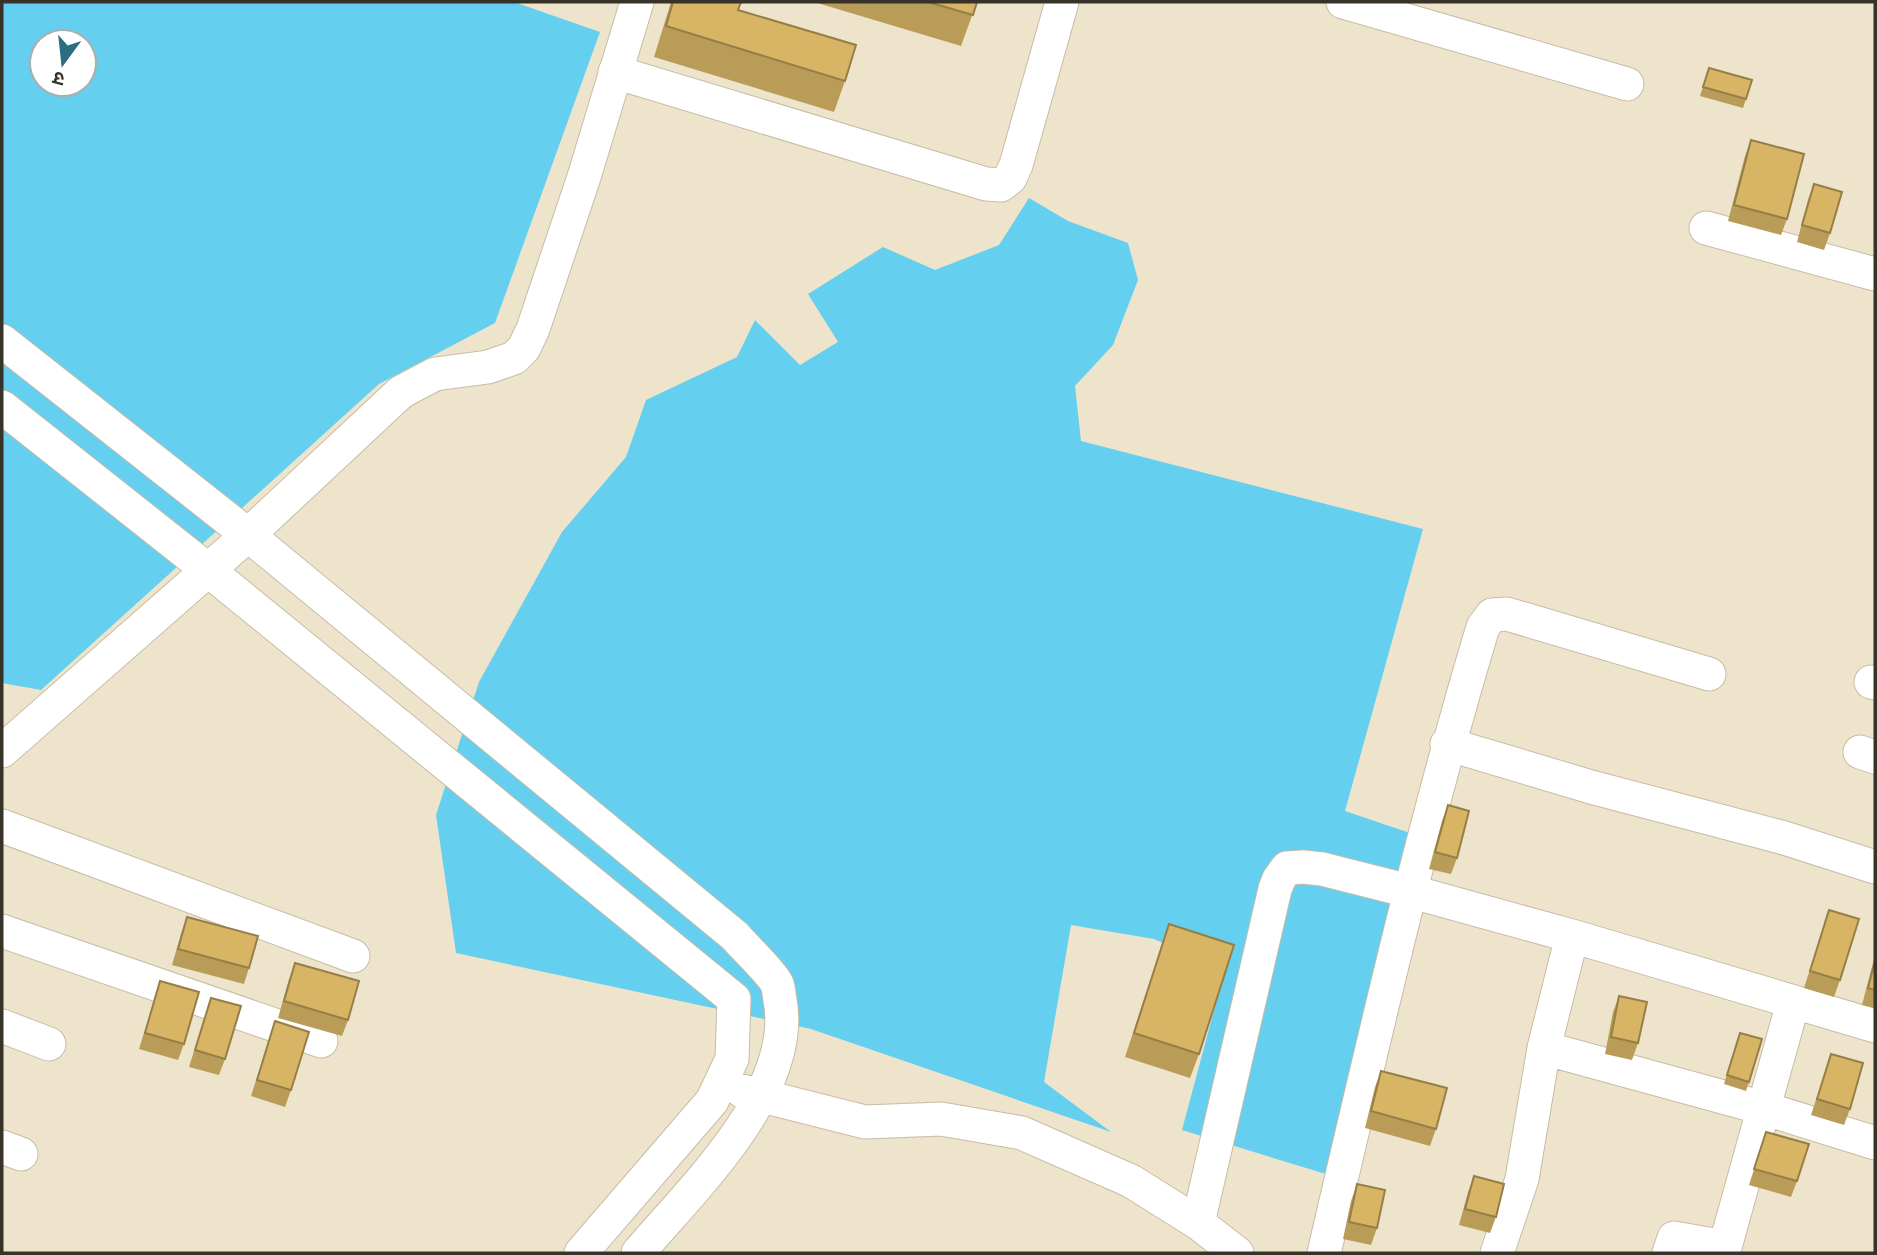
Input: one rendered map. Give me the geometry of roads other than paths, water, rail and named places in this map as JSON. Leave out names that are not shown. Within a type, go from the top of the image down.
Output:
[{"type":"street","points":[[2,751],[248,535],[401,392],[435,374],[488,367],[514,358],[524,348],[533,330],[584,177],[636,2]]},
{"type":"street","points":[[615,72],[986,184],[1001,185],[1010,178],[1016,165],[1062,2]]},
{"type":"street","points":[[1343,2],[1628,84]]},
{"type":"street","points":[[1706,228],[1875,274]]},
{"type":"street","points":[[2,341],[248,535],[734,936],[776,983],[782,1014],[780,1048],[767,1084],[737,1136],[638,1253]]},
{"type":"street","points":[[2,407],[208,570],[734,999],[732,1059],[712,1101],[582,1253]]},
{"type":"street","points":[[1324,1253],[1409,891],[1447,744],[1482,627],[1492,614],[1507,614],[1709,674]]},
{"type":"street","points":[[1447,744],[1591,787],[1781,837],[1875,867]]},
{"type":"street","points":[[2,826],[353,956]]},
{"type":"street","points":[[1198,1223],[1279,879],[1287,868],[1322,869],[1409,891],[1572,936],[1875,1026]]},
{"type":"street","points":[[2,931],[321,1041]]},
{"type":"street","points":[[1497,1253],[1522,1179],[1544,1048],[1572,936]]},
{"type":"street","points":[[1669,1253],[1674,1238],[1734,1250],[1763,1108],[1793,1003]]},
{"type":"street","points":[[2,1026],[49,1044]]},
{"type":"street","points":[[1544,1048],[1763,1108],[1875,1143]]},
{"type":"street","points":[[720,1084],[865,1122],[941,1119],[1022,1133],[1131,1181],[1198,1223],[1237,1253]]},
{"type":"water","points":[[2,2],[514,2],[600,32],[495,323],[379,384],[41,690],[2,683]]},
{"type":"water","points":[[1029,198],[1068,221],[1128,243],[1138,280],[1113,345],[1075,386],[1081,441],[1423,529],[1345,811],[1410,833],[1329,1175],[1182,1130],[1225,969],[1154,939],[1071,925],[1044,1082],[1111,1132],[811,1029],[456,953],[436,815],[479,682],[562,532],[626,457],[646,400],[737,357],[755,320],[800,365],[838,342],[808,294],[883,247],[935,270],[999,245]]}]
